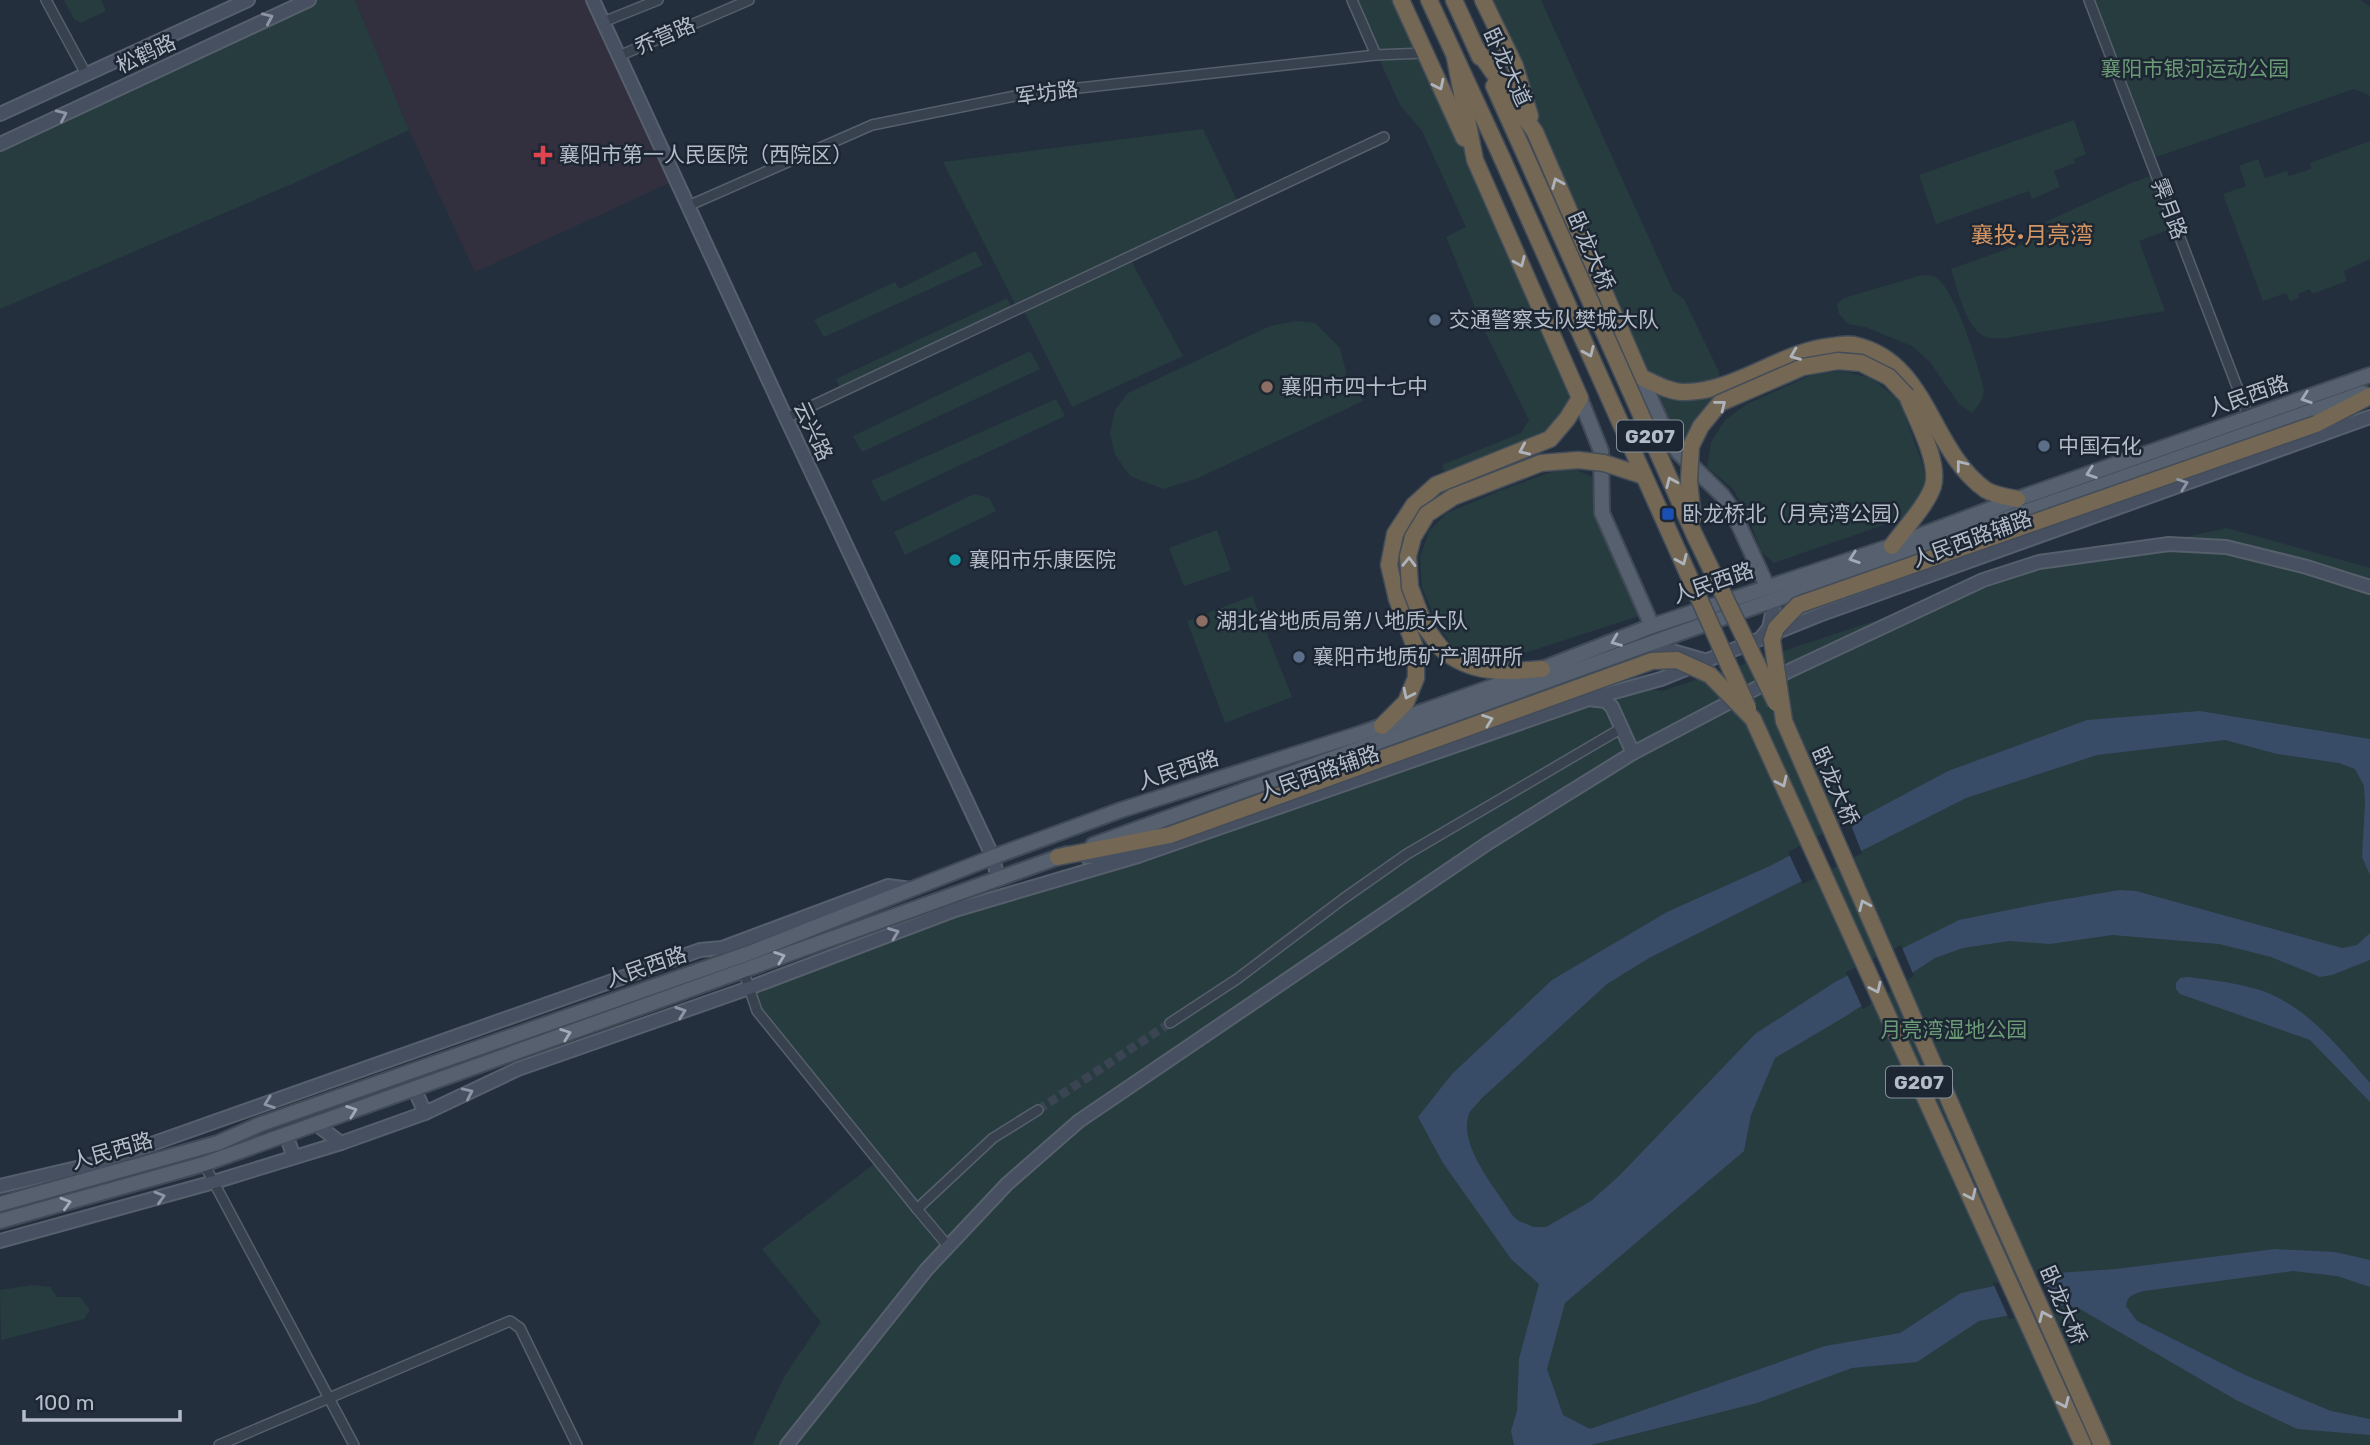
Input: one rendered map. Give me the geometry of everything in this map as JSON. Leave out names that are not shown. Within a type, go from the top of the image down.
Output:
[{"type":"highway","points":[[1382,726],[1405,702],[1416,678],[1416,650],[1397,599],[1389,565],[1395,534],[1414,505],[1436,485],[1550,439],[1580,398],[1401,0]]},
{"type":"highway","points":[[1483,0],[1515,66],[1535,132],[1641,377],[1685,393],[1721,386],[1813,348],[1852,344],[1886,356],[1908,378],[1926,404],[1942,439],[1965,471],[1988,492],[2017,499]]},
{"type":"highway","name":"卧龙大道","points":[[1454,1],[1522,148]]},
{"type":"highway","name":"卧龙大道","points":[[1429,4],[1501,156]]},
{"type":"highway","points":[[1476,48],[1535,132]]},
{"type":"highway","points":[[1455,58],[1475,160]]},
{"type":"highway","name":"卧龙大桥","points":[[1522,148],[1695,536],[1784,721],[2102,1445]]},
{"type":"highway","name":"卧龙大桥","points":[[1501,156],[2083,1445]]},
{"type":"highway","points":[[1695,536],[1689,481],[1691,446],[1701,426],[1720,403],[1802,367],[1838,361],[1861,363],[1889,377],[1907,396],[1933,460],[1934,485],[1922,507],[1892,546]]},
{"type":"highway","points":[[1784,721],[1772,640],[1776,628],[1798,605],[2316,424],[2370,393]]},
{"type":"highway","points":[[1542,669],[1500,673],[1470,666],[1443,649],[1425,627],[1410,587],[1408,556],[1413,537],[1427,514],[1453,497],[1541,463],[1578,460],[1604,463],[1644,476]]},
{"type":"highway","points":[[1058,857],[1170,835],[1652,661],[1677,660],[1710,675],[1753,719]]},
{"type":"main road","name":"人民西路","points":[[3,1203],[218,1143],[261,1124],[752,952],[993,857],[1122,810],[1382,726],[1542,669],[1652,626],[1892,546],[2017,499],[2370,375]]},
{"type":"main road","points":[[1641,377],[1666,433],[1679,453],[1722,495],[1731,508],[1767,586]]},
{"type":"main road","name":"人民西路","points":[[0,1221],[204,1164],[1648,644],[2370,393]]},
{"type":"main road","points":[[1580,398],[1601,451],[1602,513],[1652,626]]},
{"type":"street","points":[[46,0],[86,74]]},
{"type":"street","name":"松鹤路","points":[[0,114],[248,0]]},
{"type":"street","name":"松鹤路","points":[[0,144],[309,0]]},
{"type":"street","name":"云兴路","points":[[593,0],[993,857],[998,879]]},
{"type":"street","points":[[603,22],[658,0]]},
{"type":"street","name":"乔营路","points":[[619,56],[750,0]]},
{"type":"street","points":[[1352,0],[1376,55]]},
{"type":"street","name":"霁月路","points":[[2089,0],[2249,418]]},
{"type":"street","name":"军坊路","points":[[688,206],[872,125],[1026,94],[1376,55],[1424,53]]},
{"type":"street","points":[[786,418],[1384,136]]},
{"type":"street","name":"人民西路辅路","points":[[1058,857],[1138,856],[1589,699],[1661,679],[1819,615],[2370,417]]},
{"type":"street","points":[[787,1445],[948,1246],[1006,1184],[1079,1121],[1488,843],[1633,752],[1804,664],[1983,580],[2039,562],[2169,544],[2226,547],[2307,567],[2370,587]]},
{"type":"street","points":[[1761,638],[1769,628],[1775,600]]},
{"type":"street","points":[[1648,644],[1707,661]]},
{"type":"street","points":[[1612,708],[1621,693],[1634,686]]},
{"type":"street","points":[[1589,699],[1606,701],[1612,708],[1633,752]]},
{"type":"street","points":[[1170,1023],[1237,979],[1407,854],[1622,728]]},
{"type":"street","points":[[0,1241],[214,1182],[341,1143],[425,1113],[518,1069],[749,988],[969,905],[1138,856]]},
{"type":"street","points":[[3,1203],[1,1184],[98,1163],[700,950],[722,948],[888,886],[911,889]]},
{"type":"street","points":[[743,970],[757,1011],[948,1246]]},
{"type":"street","points":[[414,1088],[425,1113]]},
{"type":"street","points":[[917,1209],[993,1138],[1038,1110]]},
{"type":"street","points":[[316,1124],[341,1143]]},
{"type":"street","points":[[286,1135],[294,1157]]},
{"type":"street","points":[[204,1164],[354,1445]]},
{"type":"street","points":[[219,1445],[510,1321],[520,1328],[577,1445]]},
{"type":"shaded area","name":"襄阳市第一人民医院（西院区）","points":[[355,0],[593,0],[676,180],[475,272],[409,130]]},
{"type":"green space","points":[[64,0],[101,0],[106,11],[81,23],[74,19]]},
{"type":"green space","points":[[309,0],[355,0],[409,130],[292,184],[0,309],[0,144]]},
{"type":"green space","points":[[1352,0],[1401,0],[1580,398],[1550,439],[1448,481],[1442,465],[1521,433],[1529,420],[1487,336],[1446,237],[1466,227],[1422,131],[1400,105]]},
{"type":"green space","points":[[1483,0],[1541,0],[1673,291],[1684,299],[1719,372],[1721,386],[1685,393],[1641,377]]},
{"type":"green space","name":"襄阳市银河运动公园","points":[[2089,0],[2361,0],[2370,7],[2370,98],[2369,95],[2354,89],[2150,159]]},
{"type":"green space","points":[[2074,120],[2086,154],[2074,159],[2075,163],[2054,171],[2060,187],[2032,199],[2029,191],[1936,224],[1919,175]]},
{"type":"green space","points":[[1203,129],[1237,200],[1015,304],[943,162]]},
{"type":"green space","points":[[2370,141],[2370,259],[2344,271],[2347,281],[2312,294],[2310,289],[2290,301],[2286,293],[2263,301],[2223,194],[2246,186],[2239,166],[2258,159],[2265,178],[2287,171],[2289,176],[2311,169],[2310,163]]},
{"type":"green space","points":[[2156,174],[2176,227],[2139,241],[2165,311],[2006,338],[1990,338],[1975,328],[1964,310],[1951,269],[2041,237],[2041,224]]},
{"type":"green space","points":[[975,251],[983,265],[824,337],[814,320],[895,282],[899,289]]},
{"type":"green space","points":[[1129,257],[1183,356],[1072,407],[1022,307]]},
{"type":"green space","points":[[1922,275],[1933,276],[1941,282],[1964,326],[1984,389],[1982,400],[1972,413],[1959,404],[1930,362],[1912,346],[1865,327],[1848,324],[1839,314],[1837,304],[1844,298]]},
{"type":"green space","points":[[1007,298],[1013,311],[842,391],[836,379]]},
{"type":"green space","points":[[1296,321],[1315,323],[1340,348],[1346,372],[1341,395],[1358,387],[1363,401],[1198,478],[1163,489],[1130,476],[1115,455],[1110,433],[1115,410],[1128,393],[1270,326]]},
{"type":"green space","points":[[1030,351],[1040,369],[862,452],[853,436]]},
{"type":"green space","points":[[1841,371],[1871,378],[1900,401],[1927,484],[1907,517],[1774,563],[1761,552],[1734,490],[1707,467],[1711,442],[1725,420],[1747,404],[1814,374]]},
{"type":"green space","points":[[1724,392],[1700,413],[1683,440],[1670,428],[1658,394],[1676,399],[1691,399]]},
{"type":"green space","points":[[1056,399],[1065,416],[882,502],[871,481]]},
{"type":"green space","points":[[1571,467],[1592,477],[1596,515],[1642,615],[1491,664],[1456,651],[1439,627],[1422,588],[1420,557],[1429,531],[1447,513],[1499,491]]},
{"type":"green space","points":[[974,494],[989,498],[996,511],[905,555],[894,532]]},
{"type":"green space","name":"月亮湾湿地公园","points":[[2227,528],[2370,568],[2370,1445],[752,1445],[784,1377],[821,1322],[762,1249],[878,1161],[757,1011],[749,988],[955,910],[1634,686],[1662,691],[1950,596],[1983,580]]},
{"type":"green space","points":[[1217,530],[1231,570],[1184,586],[1169,548]]},
{"type":"green space","points":[[1252,596],[1292,697],[1225,723],[1187,621]]},
{"type":"green space","points":[[32,1285],[50,1287],[57,1297],[80,1297],[90,1310],[84,1319],[1,1340],[0,1290]]},
{"type":"water","points":[[2200,711],[2370,739],[2370,875],[2362,857],[2364,786],[2355,769],[2339,763],[2277,754],[2225,740],[2097,755],[1966,798],[1649,958],[1607,984],[1481,1099],[1469,1114],[1469,1142],[1482,1168],[1513,1216],[1534,1227],[1546,1227],[1591,1201],[1620,1175],[1755,1034],[1835,982],[1959,920],[2120,890],[2136,891],[2342,948],[2357,945],[2370,933],[2370,960],[2320,977],[2271,957],[2219,944],[2112,935],[2050,944],[2009,941],[1963,948],[1935,958],[1775,1058],[1751,1115],[1744,1151],[1565,1303],[1547,1369],[1563,1415],[1590,1429],[1825,1346],[1900,1333],[1961,1293],[2056,1273],[2116,1269],[2275,1249],[2335,1252],[2370,1260],[2370,1287],[2337,1276],[2293,1271],[2144,1291],[2129,1297],[2126,1306],[2137,1321],[2245,1375],[2331,1411],[2370,1419],[2370,1435],[2297,1429],[2236,1400],[2080,1309],[2064,1305],[1979,1321],[1917,1362],[1852,1368],[1757,1403],[1591,1445],[1514,1445],[1511,1431],[1517,1411],[1519,1359],[1539,1284],[1511,1259],[1443,1163],[1418,1117],[1452,1074],[1552,980],[1667,912],[1772,865],[1948,771],[2087,720]]},
{"type":"water","points":[[2180,978],[2259,990],[2298,1010],[2336,1044],[2370,1083],[2370,1102],[2310,1040],[2180,994],[2176,983]]},
{"type":"pier","points":[[1849,820],[1862,853],[1803,884],[1788,852]]},
{"type":"pier","points":[[1901,945],[1914,976],[1863,1009],[1846,972]]},
{"type":"pier","points":[[2041,1273],[2057,1309],[2009,1319],[1993,1283]]},
{"type":"tunnel","points":[[1038,1110],[1170,1023]]},
{"type":"place","name":"襄阳市第一人民医院（西院区）","points":[[543,155]]},
{"type":"place","name":"交通警察支队樊城大队","points":[[1435,320]]},
{"type":"place","name":"襄阳市四十七中","points":[[1267,387]]},
{"type":"place","name":"中国石化","points":[[2044,446]]},
{"type":"place","name":"卧龙桥北（月亮湾公园）","points":[[1668,514]]},
{"type":"place","name":"襄阳市乐康医院","points":[[955,560]]},
{"type":"place","name":"湖北省地质局第八地质大队","points":[[1202,621]]},
{"type":"place","name":"襄阳市地质矿产调研所","points":[[1299,657]]},
{"type":"district","name":"襄投·月亮湾","points":[[2032,235]]}]
